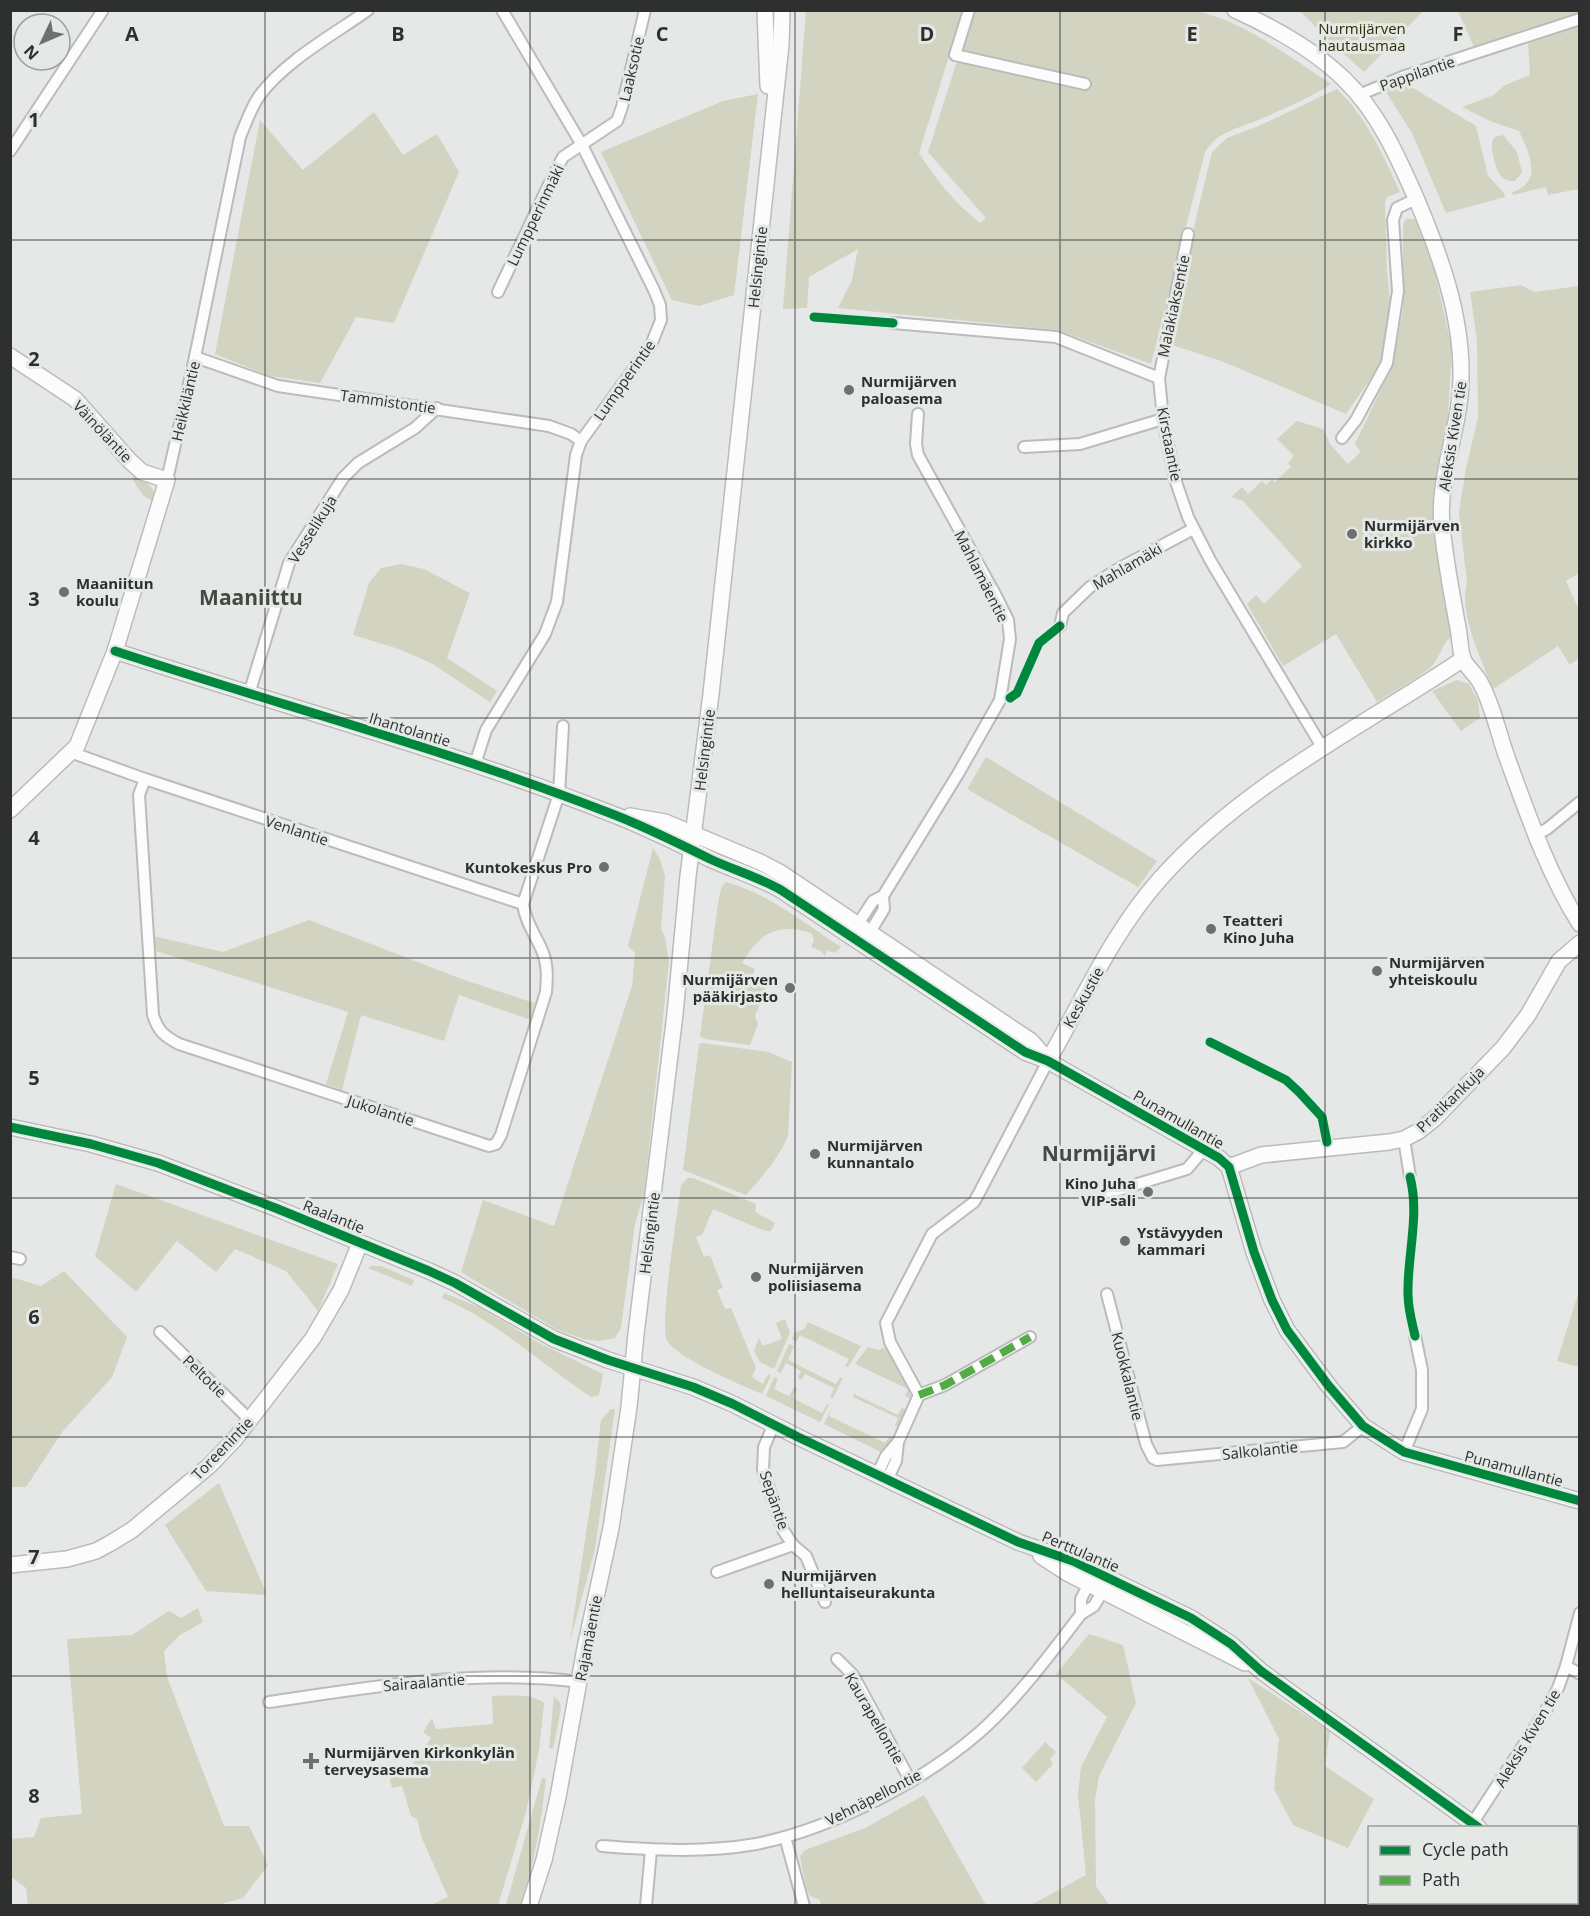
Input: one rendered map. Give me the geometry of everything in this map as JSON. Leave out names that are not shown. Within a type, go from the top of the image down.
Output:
[{"type":"street","points":[[10,151],[103,10]]},
{"type":"street","name":"Heikkiläntie","points":[[10,810],[73,753],[115,651],[167,480],[240,137],[248,116],[259,96],[278,74],[368,10]]},
{"type":"street","name":"Lumpperintie","points":[[474,764],[486,730],[545,634],[557,602],[574,471],[581,441],[651,345],[661,320],[660,305],[654,290],[582,145],[502,10]]},
{"type":"street","name":"Laaksotie","points":[[582,145],[616,120],[622,107],[645,10]]},
{"type":"street","name":"Helsingintie","points":[[765,10],[770,131]]},
{"type":"street","name":"Helsingintie","points":[[633,1368],[740,433],[770,131],[781,45],[782,10]]},
{"type":"street","points":[[969,10],[955,55],[1085,84]]},
{"type":"street","name":"Aleksis Kiven tie","points":[[1235,10],[1289,36],[1318,57],[1359,95],[1375,116],[1400,160],[1438,253],[1449,287],[1460,346],[1462,380],[1456,426],[1442,493],[1442,523],[1446,564],[1463,659],[1481,684],[1537,834],[1554,875],[1580,924]]},
{"type":"street","name":"Pappilantie","points":[[1359,95],[1398,78],[1580,19]]},
{"type":"street","name":"Lumpperinmäki","points":[[498,292],[563,157],[582,145]]},
{"type":"street","points":[[1342,438],[1356,420],[1387,363],[1398,291],[1393,220],[1397,208],[1416,199]]},
{"type":"street","name":"Malakiaksentie","points":[[1159,378],[1188,234]]},
{"type":"street","points":[[893,323],[1056,337],[1159,378]]},
{"type":"street","name":"Väinöläntie","points":[[10,356],[75,399],[142,472],[167,480]]},
{"type":"street","name":"Tammistontie","points":[[195,357],[278,386],[549,426],[571,434],[581,441]]},
{"type":"street","name":"Kirstaantie","points":[[1159,378],[1163,419],[1175,479],[1193,529],[1322,747]]},
{"type":"street","name":"Vesselikuja","points":[[249,694],[289,563],[344,478],[358,463],[415,428],[437,408]]},
{"type":"street","name":"Mahlamäentie","points":[[863,934],[884,909],[883,896],[958,774],[1000,700],[1010,639],[1008,620],[996,596],[918,455],[916,444],[918,414]]},
{"type":"street","points":[[1024,447],[1080,444],[1163,419]]},
{"type":"street","name":"Mahlamäki","points":[[1060,626],[1063,613],[1090,587],[1120,568],[1193,529]]},
{"type":"street","name":"Ihantolantie","points":[[115,651],[474,764],[693,842]]},
{"type":"street","name":"Keskustie","points":[[919,1395],[890,1342],[886,1323],[932,1234],[974,1202],[1048,1061],[1122,930],[1159,880],[1196,841],[1222,818],[1271,781],[1322,747],[1463,659]]},
{"type":"street","points":[[523,904],[559,794],[563,726]]},
{"type":"street","name":"Venlantie","points":[[73,753],[523,904]]},
{"type":"street","name":"Jukolantie","points":[[145,779],[140,795],[153,1015],[157,1028],[165,1037],[179,1044],[489,1146],[496,1144],[501,1135],[546,992],[548,971],[543,954],[524,914],[523,904]]},
{"type":"street","points":[[1537,834],[1547,829],[1580,802]]},
{"type":"street","name":"Punamullantie","points":[[693,842],[720,863],[759,878],[863,934],[1024,1052],[1048,1061],[1220,1158],[1229,1167],[1254,1252],[1272,1300],[1287,1330],[1328,1385],[1363,1426],[1404,1452],[1580,1501]]},
{"type":"street","name":"Pratikankuja","points":[[1229,1167],[1261,1155],[1404,1139],[1419,1131],[1434,1119],[1503,1048],[1528,1015],[1559,961],[1580,943]]},
{"type":"street","name":"Raalantie","points":[[10,1127],[91,1144],[158,1163],[455,1283],[554,1339],[580,1351],[633,1368]]},
{"type":"street","points":[[1404,1139],[1410,1177]]},
{"type":"street","points":[[1108,1193],[1187,1168],[1204,1149]]},
{"type":"street","name":"Toreenintie","points":[[10,1565],[66,1559],[96,1551],[132,1530],[208,1466],[235,1439],[313,1338],[341,1290],[360,1243]]},
{"type":"street","name":"Kuokkalantie","points":[[1107,1294],[1146,1444],[1153,1458]]},
{"type":"street","name":"Peltotie","points":[[160,1332],[250,1420]]},
{"type":"street","points":[[882,1478],[886,1456],[898,1442],[919,1395],[945,1385],[1030,1336]]},
{"type":"street","points":[[1404,1452],[1422,1409],[1422,1370],[1415,1336]]},
{"type":"street","name":"Perttulantie","points":[[633,1368],[693,1387],[733,1404],[1018,1542],[1073,1561],[1092,1578],[1106,1585],[1191,1618],[1231,1644],[1262,1671],[1474,1826]]},
{"type":"street","name":"Rajamäentie","points":[[529,1905],[544,1860],[611,1528],[633,1368]]},
{"type":"street","name":"Sepäntie","points":[[774,1424],[764,1447],[763,1470],[783,1530],[793,1545],[806,1556],[825,1602]]},
{"type":"street","name":"Salkolantie","points":[[1153,1458],[1157,1460],[1343,1442],[1363,1426]]},
{"type":"street","points":[[717,1572],[793,1545]]},
{"type":"street","name":"Vehnäpellontie","points":[[1081,1614],[1081,1599],[1092,1578]]},
{"type":"street","name":"Vehnäpellontie","points":[[602,1846],[651,1850],[717,1848],[754,1844],[785,1837],[855,1810],[951,1755],[982,1730],[1014,1696],[1081,1614],[1094,1606],[1106,1585]]},
{"type":"street","name":"Aleksis Kiven tie","points":[[1474,1826],[1545,1712],[1566,1666],[1580,1613]]},
{"type":"street","name":"Kaurapellontie","points":[[837,1659],[853,1675],[910,1780]]},
{"type":"street","points":[[1566,1666],[1580,1674]]},
{"type":"street","name":"Sairaalantie","points":[[269,1702],[411,1682],[473,1678],[552,1678],[580,1682]]},
{"type":"street","points":[[785,1837],[804,1905]]},
{"type":"street","points":[[646,1905],[651,1850]]},
{"type":"green space","points":[[1579,10],[1580,14],[1474,47],[1458,11]]},
{"type":"green space","points":[[806,11],[963,11],[919,153],[946,191],[980,223],[986,218],[928,152],[973,11],[1196,11],[1232,23],[1249,32],[1283,51],[1331,84],[1294,104],[1221,135],[1205,152],[1151,364],[1057,330],[838,308],[852,280],[858,249],[809,277],[807,308],[783,309]]},
{"type":"green space","name":"Nurmijärven hautausmaa","points":[[1300,11],[1423,11],[1364,72]]},
{"type":"green space","points":[[1579,26],[1579,189],[1548,195],[1546,187],[1513,195],[1512,192],[1522,187],[1531,174],[1530,157],[1519,131],[1490,121],[1462,107],[1494,95],[1505,85],[1530,75],[1528,43]]},
{"type":"green space","points":[[1408,85],[1476,126],[1488,176],[1505,197],[1446,213],[1412,133],[1386,92]]},
{"type":"green space","points":[[1337,89],[1366,125],[1400,192],[1387,197],[1385,203],[1390,301],[1382,362],[1346,414],[1224,362],[1169,344],[1181,281],[1212,152],[1227,138],[1261,125]]},
{"type":"green space","points":[[758,94],[734,295],[699,306],[672,300],[601,152],[723,101]]},
{"type":"green space","points":[[374,112],[403,155],[437,134],[459,172],[394,323],[356,317],[320,383],[270,376],[215,354],[260,120],[303,170]]},
{"type":"green space","points":[[1503,135],[1517,152],[1522,172],[1515,181],[1504,179],[1501,176],[1493,157],[1492,141],[1495,137]]},
{"type":"green space","points":[[1406,219],[1415,219],[1435,272],[1452,350],[1446,444],[1435,507],[1439,565],[1451,637],[1430,668],[1377,702],[1336,634],[1283,666],[1247,604],[1256,595],[1264,604],[1302,566],[1243,501],[1231,497],[1242,487],[1248,494],[1262,481],[1266,485],[1272,479],[1275,482],[1291,467],[1288,463],[1294,456],[1277,439],[1297,421],[1323,429],[1330,444],[1348,464],[1361,452],[1355,444],[1393,364],[1403,310],[1403,225]]},
{"type":"green space","points":[[1521,285],[1534,292],[1579,286],[1580,573],[1566,581],[1579,610],[1579,658],[1570,665],[1558,646],[1493,689],[1468,622],[1465,595],[1467,583],[1459,512],[1478,417],[1477,340],[1470,292]]},
{"type":"green space","points":[[137,476],[151,487],[155,494],[155,502],[144,496],[139,489],[132,478]]},
{"type":"green space","points":[[401,564],[424,569],[470,593],[447,658],[497,691],[490,702],[433,664],[399,649],[353,635],[369,583],[381,568]]},
{"type":"green space","points":[[1457,680],[1469,684],[1478,701],[1480,718],[1461,731],[1432,691]]},
{"type":"green space","points":[[986,757],[1157,861],[1138,887],[967,789]]},
{"type":"green space","points":[[653,848],[665,876],[661,929],[665,937],[669,962],[644,1194],[635,1224],[621,1328],[615,1338],[600,1341],[583,1339],[556,1329],[461,1272],[483,1200],[554,1226],[632,986],[635,953],[628,946]]},
{"type":"green space","points":[[726,882],[771,901],[841,947],[835,953],[827,950],[825,956],[821,951],[811,947],[814,939],[811,933],[788,929],[770,933],[755,945],[742,963],[755,969],[751,981],[766,989],[755,1016],[758,1024],[750,1045],[705,1039],[700,1036],[719,897],[722,886]]},
{"type":"green space","points":[[309,920],[459,978],[534,1003],[531,1020],[459,995],[444,1041],[361,1015],[342,1090],[326,1084],[348,1012],[153,950],[153,936],[223,952]]},
{"type":"green space","points":[[699,1044],[768,1052],[792,1062],[788,1136],[775,1160],[746,1195],[683,1170]]},
{"type":"green space","points":[[688,1178],[756,1204],[755,1212],[775,1223],[771,1231],[765,1231],[713,1209],[702,1235],[696,1237],[704,1257],[710,1255],[723,1288],[717,1290],[725,1309],[731,1308],[756,1368],[752,1377],[763,1384],[768,1374],[771,1376],[762,1394],[696,1363],[683,1355],[667,1340],[665,1313],[670,1266],[681,1185]]},
{"type":"green space","points":[[116,1184],[338,1264],[318,1311],[286,1271],[235,1249],[216,1272],[177,1241],[136,1292],[95,1256]]},
{"type":"green space","points":[[381,1266],[414,1280],[412,1286],[368,1268]]},
{"type":"green space","points":[[64,1271],[127,1337],[112,1377],[63,1431],[26,1487],[11,1487],[11,1277],[41,1286]]},
{"type":"green space","points":[[1579,1291],[1579,1367],[1557,1361]]},
{"type":"green space","points":[[444,1293],[479,1307],[541,1344],[603,1374],[599,1395],[591,1397],[500,1331],[442,1298]]},
{"type":"green space","points":[[785,1319],[790,1333],[774,1369],[760,1362],[754,1351],[759,1338],[763,1346],[782,1339],[776,1323]]},
{"type":"green space","points":[[808,1322],[861,1346],[848,1367],[845,1366],[849,1359],[800,1335],[796,1342],[792,1339],[794,1333],[804,1329]]},
{"type":"green space","points":[[789,1344],[794,1346],[788,1360],[836,1384],[840,1377],[843,1378],[833,1398],[830,1397],[834,1388],[805,1374],[801,1380],[798,1378],[801,1371],[786,1363],[781,1373],[777,1371]]},
{"type":"green space","points":[[868,1347],[878,1350],[886,1347],[909,1387],[911,1399],[905,1396],[908,1389],[855,1364]]},
{"type":"green space","points":[[774,1377],[778,1379],[774,1389],[789,1396],[794,1387],[797,1389],[793,1398],[822,1413],[827,1404],[829,1405],[820,1422],[766,1396]]},
{"type":"green space","points":[[854,1394],[898,1415],[902,1408],[906,1410],[898,1427],[895,1426],[898,1418],[853,1397]]},
{"type":"green space","points":[[611,1409],[615,1409],[595,1549],[570,1641],[601,1420]]},
{"type":"green space","points":[[831,1409],[829,1416],[885,1443],[889,1437],[892,1438],[883,1453],[824,1424]]},
{"type":"green space","points":[[219,1483],[267,1595],[206,1591],[165,1525]]},
{"type":"green space","points":[[198,1608],[203,1622],[180,1635],[164,1651],[167,1677],[224,1826],[249,1826],[268,1865],[243,1898],[218,1905],[28,1905],[26,1888],[11,1877],[11,1839],[34,1837],[41,1818],[82,1814],[67,1639],[132,1635],[169,1611],[181,1618]]},
{"type":"green space","points":[[1089,1634],[1123,1645],[1136,1703],[1099,1776],[1095,1800],[1096,1886],[1109,1905],[1031,1905],[1086,1875],[1078,1794],[1081,1767],[1107,1717],[1056,1674]]},
{"type":"green space","points":[[1248,1678],[1330,1731],[1325,1766],[1374,1799],[1348,1848],[1293,1825],[1274,1789],[1279,1739]]},
{"type":"green space","points":[[492,1696],[526,1696],[544,1703],[539,1750],[526,1812],[498,1905],[431,1905],[448,1897],[421,1836],[417,1819],[411,1816],[402,1786],[392,1788],[390,1779],[393,1774],[402,1779],[431,1738],[423,1732],[432,1718],[436,1729],[493,1724]]},
{"type":"green space","points":[[554,1696],[560,1703],[561,1709],[553,1749],[549,1748]]},
{"type":"green space","points":[[1045,1742],[1056,1752],[1050,1759],[1053,1764],[1036,1782],[1022,1768]]},
{"type":"green space","points":[[542,1778],[546,1779],[544,1795],[530,1874],[520,1905],[506,1905]]},
{"type":"green space","points":[[924,1795],[986,1905],[821,1905],[820,1900],[810,1896],[800,1856],[805,1850],[865,1828]]},
{"type":"green space","points":[[1446,1904],[1560,1905],[1449,1906]]},
{"type":"marked path","points":[[919,1395],[945,1385],[1030,1337]]},
{"type":"cycle path","points":[[814,317],[893,323]]},
{"type":"cycle path","points":[[1010,698],[1017,693],[1039,643],[1060,626]]},
{"type":"cycle path","points":[[115,651],[424,748],[546,789],[633,822],[781,890],[1025,1052],[1048,1061],[1219,1158],[1229,1167],[1254,1252],[1272,1300],[1287,1330],[1328,1385],[1363,1426],[1404,1452],[1580,1501]]},
{"type":"cycle path","points":[[1210,1042],[1286,1080],[1322,1117],[1327,1142]]},
{"type":"cycle path","points":[[10,1127],[91,1144],[158,1163],[278,1209],[455,1283],[554,1339],[608,1360],[693,1387],[733,1404],[1018,1542],[1073,1561],[1191,1618],[1231,1644],[1261,1671],[1476,1826]]},
{"type":"cycle path","points":[[1410,1177],[1414,1206],[1408,1294],[1415,1336]]},
{"type":"place","name":"Nurmijärven paloasema","points":[[849,390]]},
{"type":"place","name":"Nurmijärven kirkko","points":[[1352,534]]},
{"type":"place","name":"Maaniitun koulu","points":[[64,592]]},
{"type":"place","name":"Kuntokeskus Pro","points":[[604,867]]},
{"type":"place","name":"Teatteri Kino Juha","points":[[1211,929]]},
{"type":"place","name":"Nurmijärven yhteiskoulu","points":[[1377,971]]},
{"type":"place","name":"Nurmijärven pääkirjasto","points":[[790,988]]},
{"type":"place","name":"Nurmijärven kunnantalo","points":[[815,1154]]},
{"type":"place","name":"Kino Juha VIP-sali","points":[[1148,1192]]},
{"type":"place","name":"Ystävyyden kammari","points":[[1125,1241]]},
{"type":"place","name":"Nurmijärven poliisiasema","points":[[756,1277]]},
{"type":"place","name":"Nurmijärven helluntaiseurakunta","points":[[769,1584]]},
{"type":"place","name":"Nurmijärven Kirkonkylän terveysasema","points":[[311,1761]]},
{"type":"district","name":"Maaniittu","points":[[251,597]]},
{"type":"district","name":"Nurmijärvi","points":[[1099,1153]]}]
